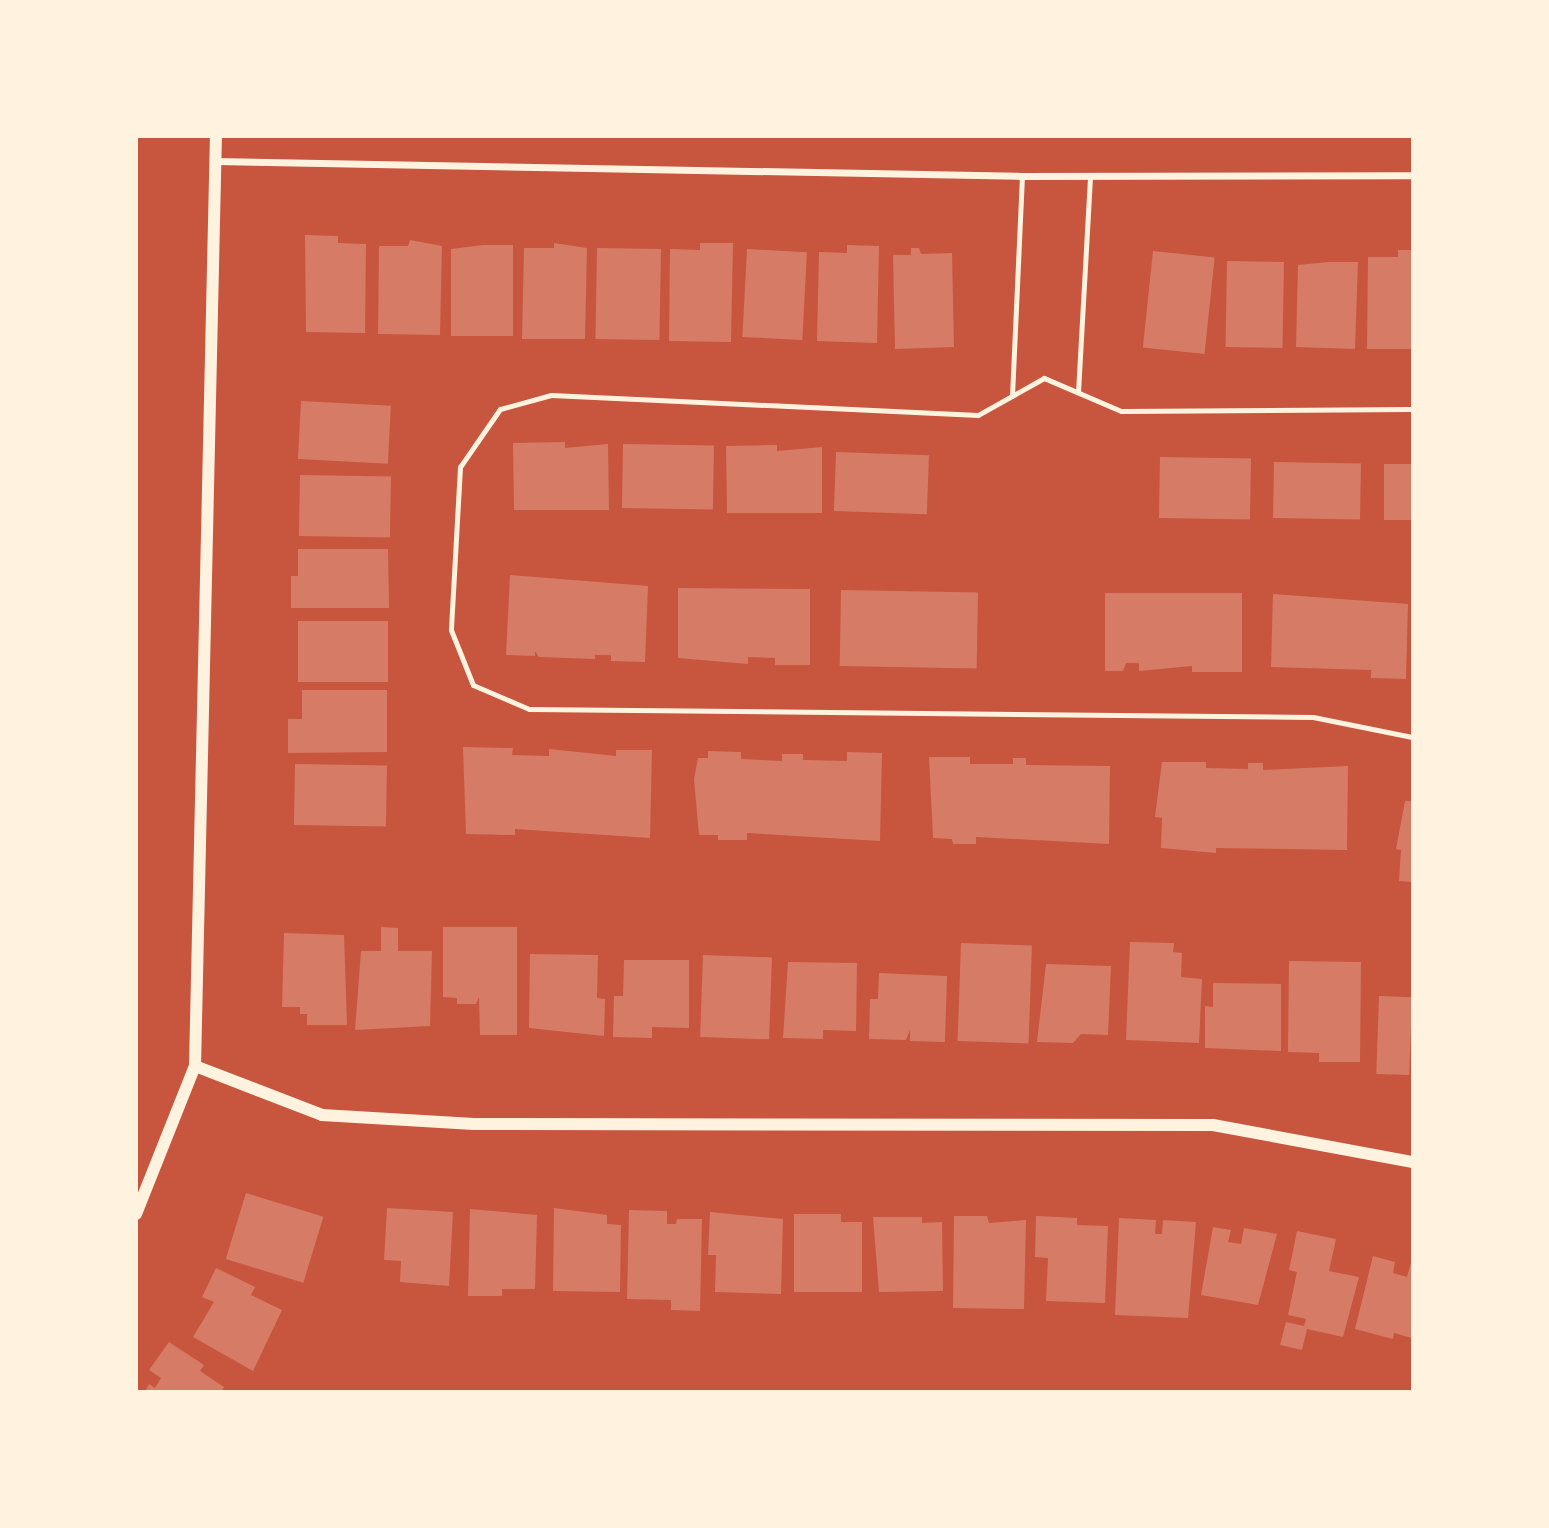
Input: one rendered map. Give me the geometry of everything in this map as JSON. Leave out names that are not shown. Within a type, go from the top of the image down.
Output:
[{"type":"street","points":[[136,1214],[195,1066],[216,136]]},
{"type":"street","points":[[215,161],[1022,176],[1412,175]]},
{"type":"street","points":[[195,1066],[322,1115],[474,1124],[1213,1125],[1412,1162]]},
{"type":"lane","points":[[1078,393],[1090,175]]},
{"type":"lane","points":[[1012,396],[1022,176]]},
{"type":"lane","points":[[1412,409],[1121,411],[1044,378],[978,415],[551,395],[500,409],[460,467],[451,631],[474,685],[529,709],[1313,717],[1412,737]]},
{"type":"building","points":[[305,235],[338,236],[338,243],[366,244],[365,333],[306,332]]},
{"type":"building","points":[[410,240],[442,246],[440,335],[378,334],[379,246],[408,246]]},
{"type":"building","points":[[554,243],[587,248],[585,339],[522,339],[524,248],[554,248]]},
{"type":"building","points":[[700,243],[733,243],[731,342],[669,341],[670,249],[700,250]]},
{"type":"building","points":[[513,245],[513,336],[451,336],[451,249]]},
{"type":"building","points":[[847,245],[879,246],[877,343],[817,341],[819,252],[847,253]]},
{"type":"building","points":[[597,248],[661,249],[659,340],[595,339]]},
{"type":"building","points":[[911,248],[919,248],[921,254],[952,253],[954,347],[895,349],[893,255],[911,255]]},
{"type":"building","points":[[747,249],[807,252],[802,340],[742,337]]},
{"type":"building","points":[[1398,250],[1412,250],[1412,349],[1367,349],[1368,257],[1398,257]]},
{"type":"building","points":[[1153,251],[1215,257],[1205,354],[1143,347]]},
{"type":"building","points":[[1227,261],[1284,262],[1282,348],[1225,347]]},
{"type":"building","points":[[1358,262],[1355,349],[1296,347],[1298,265]]},
{"type":"building","points":[[301,401],[391,406],[388,464],[298,459]]},
{"type":"building","points":[[565,442],[565,448],[608,444],[609,510],[514,510],[513,443]]},
{"type":"building","points":[[623,444],[714,446],[713,510],[622,508]]},
{"type":"building","points":[[777,445],[777,451],[822,447],[822,513],[727,513],[726,446]]},
{"type":"building","points":[[836,452],[929,455],[927,514],[834,511]]},
{"type":"building","points":[[1160,457],[1251,459],[1250,520],[1159,518]]},
{"type":"building","points":[[1274,462],[1361,464],[1360,520],[1273,518]]},
{"type":"building","points":[[1384,464],[1412,464],[1412,520],[1384,520]]},
{"type":"building","points":[[300,475],[391,477],[390,538],[299,536]]},
{"type":"building","points":[[298,549],[388,549],[389,608],[291,608],[291,576],[298,576]]},
{"type":"building","points":[[510,575],[648,586],[645,662],[611,661],[611,655],[595,655],[595,659],[539,657],[535,651],[535,656],[506,655]]},
{"type":"building","points":[[678,588],[810,589],[810,665],[775,665],[775,658],[748,657],[748,664],[678,658]]},
{"type":"building","points":[[841,590],[978,592],[977,668],[840,666]]},
{"type":"building","points":[[1105,593],[1242,593],[1242,672],[1192,672],[1192,666],[1139,671],[1139,663],[1126,663],[1123,671],[1105,671]]},
{"type":"building","points":[[1273,594],[1408,604],[1406,679],[1371,678],[1371,670],[1271,667]]},
{"type":"building","points":[[298,621],[388,621],[388,682],[298,682]]},
{"type":"building","points":[[302,690],[387,690],[387,752],[288,753],[288,719],[302,719]]},
{"type":"building","points":[[463,747],[513,748],[512,755],[549,756],[549,749],[616,756],[616,750],[652,750],[650,838],[515,829],[515,835],[466,834]]},
{"type":"building","points":[[708,751],[741,752],[741,759],[782,761],[782,754],[803,754],[803,760],[847,761],[847,752],[882,753],[880,841],[747,833],[747,840],[718,840],[718,835],[699,835],[694,779],[698,758],[708,758]]},
{"type":"building","points":[[929,757],[970,757],[970,764],[1013,764],[1013,758],[1026,758],[1026,765],[1110,766],[1109,844],[976,837],[976,844],[953,844],[952,839],[933,838]]},
{"type":"building","points":[[1162,762],[1206,762],[1206,768],[1248,769],[1248,763],[1263,763],[1263,770],[1348,766],[1347,850],[1216,848],[1216,853],[1161,848],[1162,818],[1155,817]]},
{"type":"building","points":[[295,764],[387,766],[386,827],[294,825]]},
{"type":"building","points":[[1405,801],[1412,801],[1412,882],[1399,881],[1401,850],[1396,849]]},
{"type":"building","points":[[381,927],[398,928],[398,951],[432,951],[430,1026],[355,1030],[361,951],[381,951]]},
{"type":"building","points":[[443,927],[517,927],[517,1035],[480,1035],[479,997],[476,1004],[457,1004],[457,998],[443,997]]},
{"type":"building","points":[[284,933],[344,935],[347,1025],[307,1025],[307,1014],[300,1014],[300,1007],[282,1007]]},
{"type":"building","points":[[1130,942],[1174,943],[1173,952],[1182,953],[1181,977],[1202,979],[1199,1043],[1126,1040]]},
{"type":"building","points":[[961,943],[1032,945],[1029,1043],[958,1041]]},
{"type":"building","points":[[530,954],[598,955],[597,998],[605,999],[604,1036],[529,1028]]},
{"type":"building","points":[[703,955],[772,957],[769,1039],[700,1037]]},
{"type":"building","points":[[624,960],[689,960],[689,1028],[652,1027],[652,1038],[613,1037],[614,996],[623,996]]},
{"type":"building","points":[[1289,961],[1361,962],[1360,1062],[1319,1062],[1319,1053],[1288,1052]]},
{"type":"building","points":[[788,962],[857,963],[856,1031],[823,1030],[823,1039],[783,1038]]},
{"type":"building","points":[[1046,964],[1111,966],[1108,1035],[1081,1034],[1073,1043],[1037,1042]]},
{"type":"building","points":[[879,973],[947,976],[945,1042],[910,1041],[910,1030],[906,1040],[869,1039],[870,999],[878,999]]},
{"type":"building","points":[[1213,983],[1281,984],[1281,1051],[1205,1048],[1205,1006],[1213,1007]]},
{"type":"building","points":[[1379,996],[1412,997],[1409,1075],[1376,1074]]},
{"type":"building","points":[[246,1193],[323,1217],[303,1283],[226,1259]]},
{"type":"building","points":[[387,1208],[453,1212],[449,1286],[400,1282],[401,1261],[384,1260]]},
{"type":"building","points":[[554,1208],[607,1215],[607,1224],[621,1225],[620,1292],[553,1291]]},
{"type":"building","points":[[470,1209],[537,1215],[535,1289],[502,1289],[502,1296],[468,1296]]},
{"type":"building","points":[[629,1210],[667,1211],[667,1224],[676,1224],[677,1219],[702,1219],[700,1311],[671,1310],[671,1300],[627,1299]]},
{"type":"building","points":[[710,1212],[783,1219],[781,1294],[715,1292],[716,1255],[708,1255]]},
{"type":"building","points":[[794,1214],[841,1214],[841,1222],[862,1222],[862,1292],[794,1292]]},
{"type":"building","points":[[954,1216],[987,1216],[989,1223],[1026,1220],[1024,1309],[953,1308]]},
{"type":"building","points":[[1036,1216],[1077,1218],[1077,1225],[1108,1226],[1105,1303],[1046,1301],[1048,1258],[1035,1257]]},
{"type":"building","points":[[873,1217],[922,1217],[922,1223],[942,1222],[943,1291],[879,1292]]},
{"type":"building","points":[[1119,1218],[1156,1220],[1155,1234],[1162,1234],[1163,1220],[1196,1222],[1188,1318],[1115,1315]]},
{"type":"building","points":[[1213,1227],[1231,1230],[1228,1242],[1241,1244],[1244,1228],[1277,1234],[1258,1305],[1201,1295]]},
{"type":"building","points":[[1297,1231],[1336,1239],[1329,1271],[1359,1277],[1343,1337],[1307,1329],[1302,1350],[1280,1345],[1286,1322],[1304,1326],[1306,1319],[1288,1315],[1297,1272],[1289,1270]]},
{"type":"building","points":[[1373,1256],[1395,1262],[1393,1273],[1407,1277],[1412,1259],[1412,1338],[1394,1333],[1393,1339],[1355,1329]]},
{"type":"building","points":[[216,1268],[255,1287],[251,1295],[282,1310],[253,1371],[193,1337],[214,1302],[202,1297]]},
{"type":"building","points":[[169,1342],[204,1365],[200,1371],[224,1387],[221,1392],[145,1392],[149,1384],[155,1388],[161,1378],[149,1370]]}]
